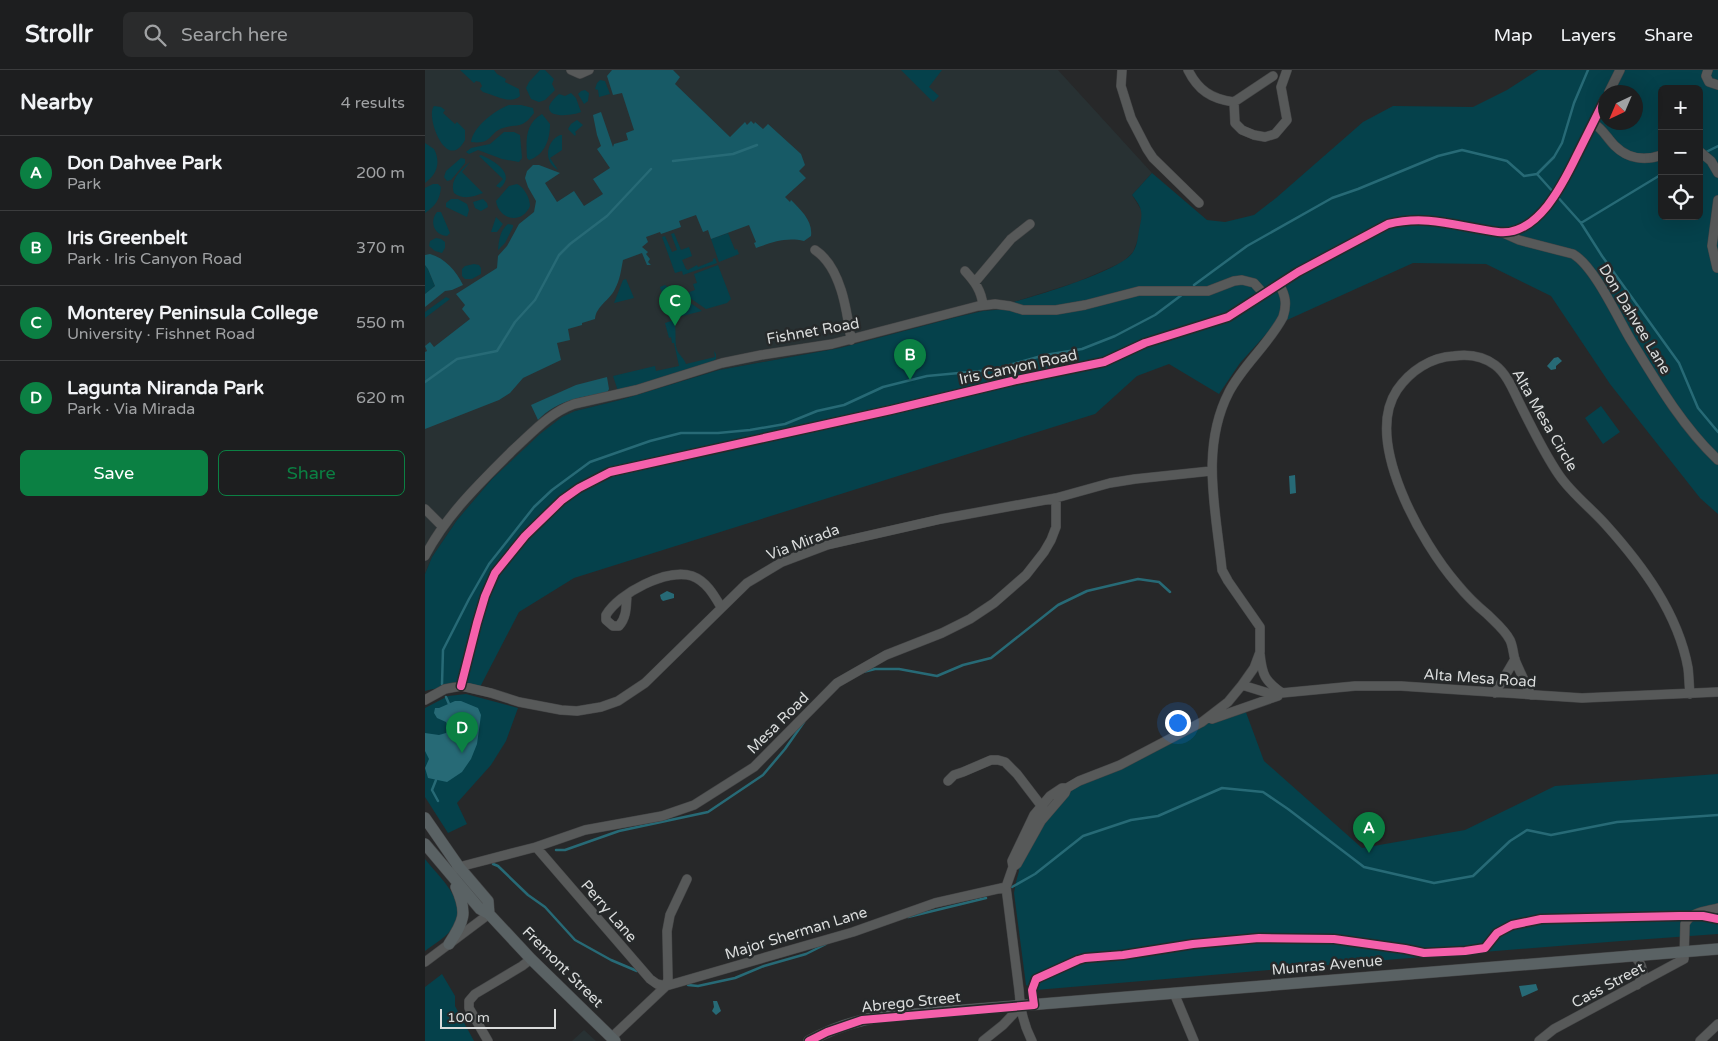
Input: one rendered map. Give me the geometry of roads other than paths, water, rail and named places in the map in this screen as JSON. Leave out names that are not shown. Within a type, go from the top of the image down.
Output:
[{"type":"main road","name":"Fremont Street","points":[[425,818],[454,870]]},
{"type":"main road","name":"Fremont Street","points":[[425,844],[488,901],[489,914],[531,959],[614,1039]]},
{"type":"main road","points":[[449,944],[457,932],[463,911],[463,902],[454,870]]},
{"type":"main road","name":"Munras Avenue","points":[[1020,1007],[1631,955],[1684,951],[1717,952]]},
{"type":"main road","name":"Abrego Street","points":[[809,1041],[827,1032],[862,1020],[1020,1007]]},
{"type":"street","points":[[571,71],[581,74],[589,70]]},
{"type":"street","points":[[1122,70],[1121,86],[1131,118],[1147,149],[1153,158],[1199,203]]},
{"type":"street","points":[[1188,70],[1197,85],[1205,93],[1219,99],[1234,102],[1275,73],[1281,87],[1287,120],[1275,134],[1265,137],[1242,130],[1235,123],[1234,102]]},
{"type":"street","points":[[1281,87],[1287,70]]},
{"type":"street","points":[[1612,85],[1620,70]]},
{"type":"street","points":[[1708,70],[1709,82],[1718,85]]},
{"type":"street","name":"Iris Canyon Road","points":[[461,686],[485,596],[495,573],[525,536],[562,500],[579,488],[610,472],[1104,362],[1145,343],[1228,317],[1279,284],[1350,243],[1388,224],[1418,219],[1501,232],[1520,228],[1530,222],[1551,201],[1571,168],[1598,113]]},
{"type":"street","points":[[1593,123],[1601,129],[1615,147],[1626,154],[1644,159],[1658,156]]},
{"type":"street","points":[[1703,155],[1711,161],[1718,173]]},
{"type":"street","points":[[1717,268],[1712,246],[1718,200]]},
{"type":"street","points":[[975,282],[1011,239],[1030,224]]},
{"type":"street","name":"Don Dahvee Lane","points":[[1501,232],[1519,240],[1573,254],[1580,258],[1591,270],[1632,342],[1670,401],[1691,430],[1718,460]]},
{"type":"street","points":[[815,250],[827,261],[839,285],[849,320],[851,340]]},
{"type":"street","points":[[965,271],[975,282],[982,294],[983,305]]},
{"type":"street","name":"Fishnet Road","points":[[425,556],[442,526],[481,482],[549,417],[564,408],[636,390],[722,363],[761,354],[813,348],[851,340],[983,305],[995,304],[1023,310],[1056,310],[1085,305],[1139,291],[1208,291],[1233,281],[1242,280],[1254,283],[1264,294]]},
{"type":"street","points":[[1279,284],[1285,298],[1286,308],[1283,317],[1243,369],[1229,392],[1215,431],[1211,471],[1222,570],[1238,598],[1260,627],[1262,673],[1268,682],[1286,693]]},
{"type":"street","name":"Alta Mesa Circle","points":[[1531,695],[1515,659],[1510,639],[1449,574],[1426,541],[1413,518],[1401,490],[1389,451],[1386,426],[1389,406],[1398,389],[1412,374],[1429,362],[1445,357],[1475,356],[1494,364],[1505,376],[1560,477],[1606,525],[1648,576],[1659,593],[1681,641],[1688,668],[1690,694]]},
{"type":"street","name":"Via Mirada","points":[[425,700],[445,689],[461,686],[491,692],[519,702],[561,710],[577,711],[601,707],[618,701],[645,683],[747,583],[781,562],[827,544],[931,520],[1056,498],[1110,483],[1211,471]]},
{"type":"street","name":"Mesa Road","points":[[454,870],[585,830],[661,816],[694,805],[754,767],[837,683],[886,655],[942,633],[994,603],[1026,574],[1044,552],[1056,527],[1056,498]]},
{"type":"street","points":[[425,509],[442,526]]},
{"type":"street","points":[[627,595],[631,591],[650,582],[676,575],[689,575],[701,581],[707,587],[721,607]]},
{"type":"street","points":[[1202,722],[1228,702],[1254,668],[1260,652]]},
{"type":"street","points":[[1495,693],[1515,659]]},
{"type":"street","name":"Alta Mesa Road","points":[[1242,684],[1271,694],[1355,686],[1401,686],[1582,698],[1718,692]]},
{"type":"street","points":[[1032,1041],[1024,1025],[1020,1007],[1006,887],[1013,867],[1012,861],[1028,826],[1041,805],[1057,791],[1120,765],[1202,722],[1286,693]]},
{"type":"street","points":[[949,781],[954,775],[991,760],[1005,762],[1041,805],[1043,810],[1034,824],[1035,831]]},
{"type":"street","points":[[1013,867],[1017,864],[1048,811],[1065,793],[1067,788]]},
{"type":"street","name":"Perry Lane","points":[[536,846],[650,979],[657,984],[665,986]]},
{"type":"street","points":[[665,986],[668,979],[667,949],[669,923],[673,908],[687,879]]},
{"type":"street","name":"Major Sherman Lane","points":[[614,1039],[665,986],[853,932],[935,903],[1006,887]]},
{"type":"street","points":[[1684,951],[1686,920],[1695,914],[1718,908]]},
{"type":"street","points":[[425,962],[489,914]]},
{"type":"street","name":"Cass Street","points":[[1539,1041],[1554,1029],[1684,959],[1684,951]]},
{"type":"street","points":[[1631,955],[1639,960],[1642,967],[1643,977],[1637,986]]},
{"type":"street","points":[[488,1041],[469,1008],[469,1001],[475,994],[531,959]]},
{"type":"street","points":[[1174,993],[1194,1041]]},
{"type":"street","points":[[983,1041],[1003,1025],[1020,1007]]},
{"type":"street","points":[[1700,1041],[1718,1024]]},
{"type":"waterway","points":[[1194,285],[1247,246],[1332,198],[1438,156],[1462,150],[1507,161],[1524,176],[1537,174],[1554,157],[1562,143],[1574,103],[1588,70]]},
{"type":"waterway","points":[[673,161],[733,154],[757,145]]},
{"type":"waterway","points":[[1704,153],[1718,146]]},
{"type":"waterway","points":[[425,382],[457,359],[497,351],[515,322],[535,300],[559,255],[570,244],[607,216],[651,169]]},
{"type":"waterway","points":[[1537,174],[1581,223],[1602,256],[1679,363],[1698,408],[1718,432]]},
{"type":"waterway","points":[[1581,223],[1660,175]]},
{"type":"waterway","points":[[442,684],[443,650],[489,564],[534,507],[552,490],[590,462],[650,441],[681,433],[718,433],[785,424],[817,411],[844,405],[883,387],[927,376],[991,370],[1045,355],[1082,349],[1115,336],[1155,315],[1183,294]]},
{"type":"waterway","points":[[863,672],[875,669],[899,669],[937,676],[963,665],[991,658],[1058,605],[1087,591],[1138,579],[1159,582],[1170,592]]},
{"type":"waterway","points":[[446,697],[449,704]]},
{"type":"waterway","points":[[556,850],[565,850],[619,831],[708,812],[763,775],[804,722]]},
{"type":"waterway","points":[[436,780],[432,790],[438,801]]},
{"type":"waterway","points":[[1012,887],[1035,874],[1083,836],[1131,820],[1158,816],[1222,788],[1263,792],[1364,867],[1434,883],[1473,876],[1510,841],[1527,830],[1551,835],[1617,822],[1718,815]]},
{"type":"waterway","points":[[493,864],[498,866],[528,895],[545,907],[575,940],[611,960],[637,971]]},
{"type":"waterway","points":[[908,917],[986,898]]},
{"type":"waterway","points":[[688,985],[698,986],[735,978],[764,966],[806,954],[826,944]]},
{"type":"place","name":"Monterey Peninsula College","points":[[675,326]]},
{"type":"place","name":"Iris Greenbelt","points":[[910,380]]},
{"type":"place","name":"Lagunta Niranda Park","points":[[462,753]]},
{"type":"place","name":"Don Dahvee Park","points":[[1369,853]]}]
